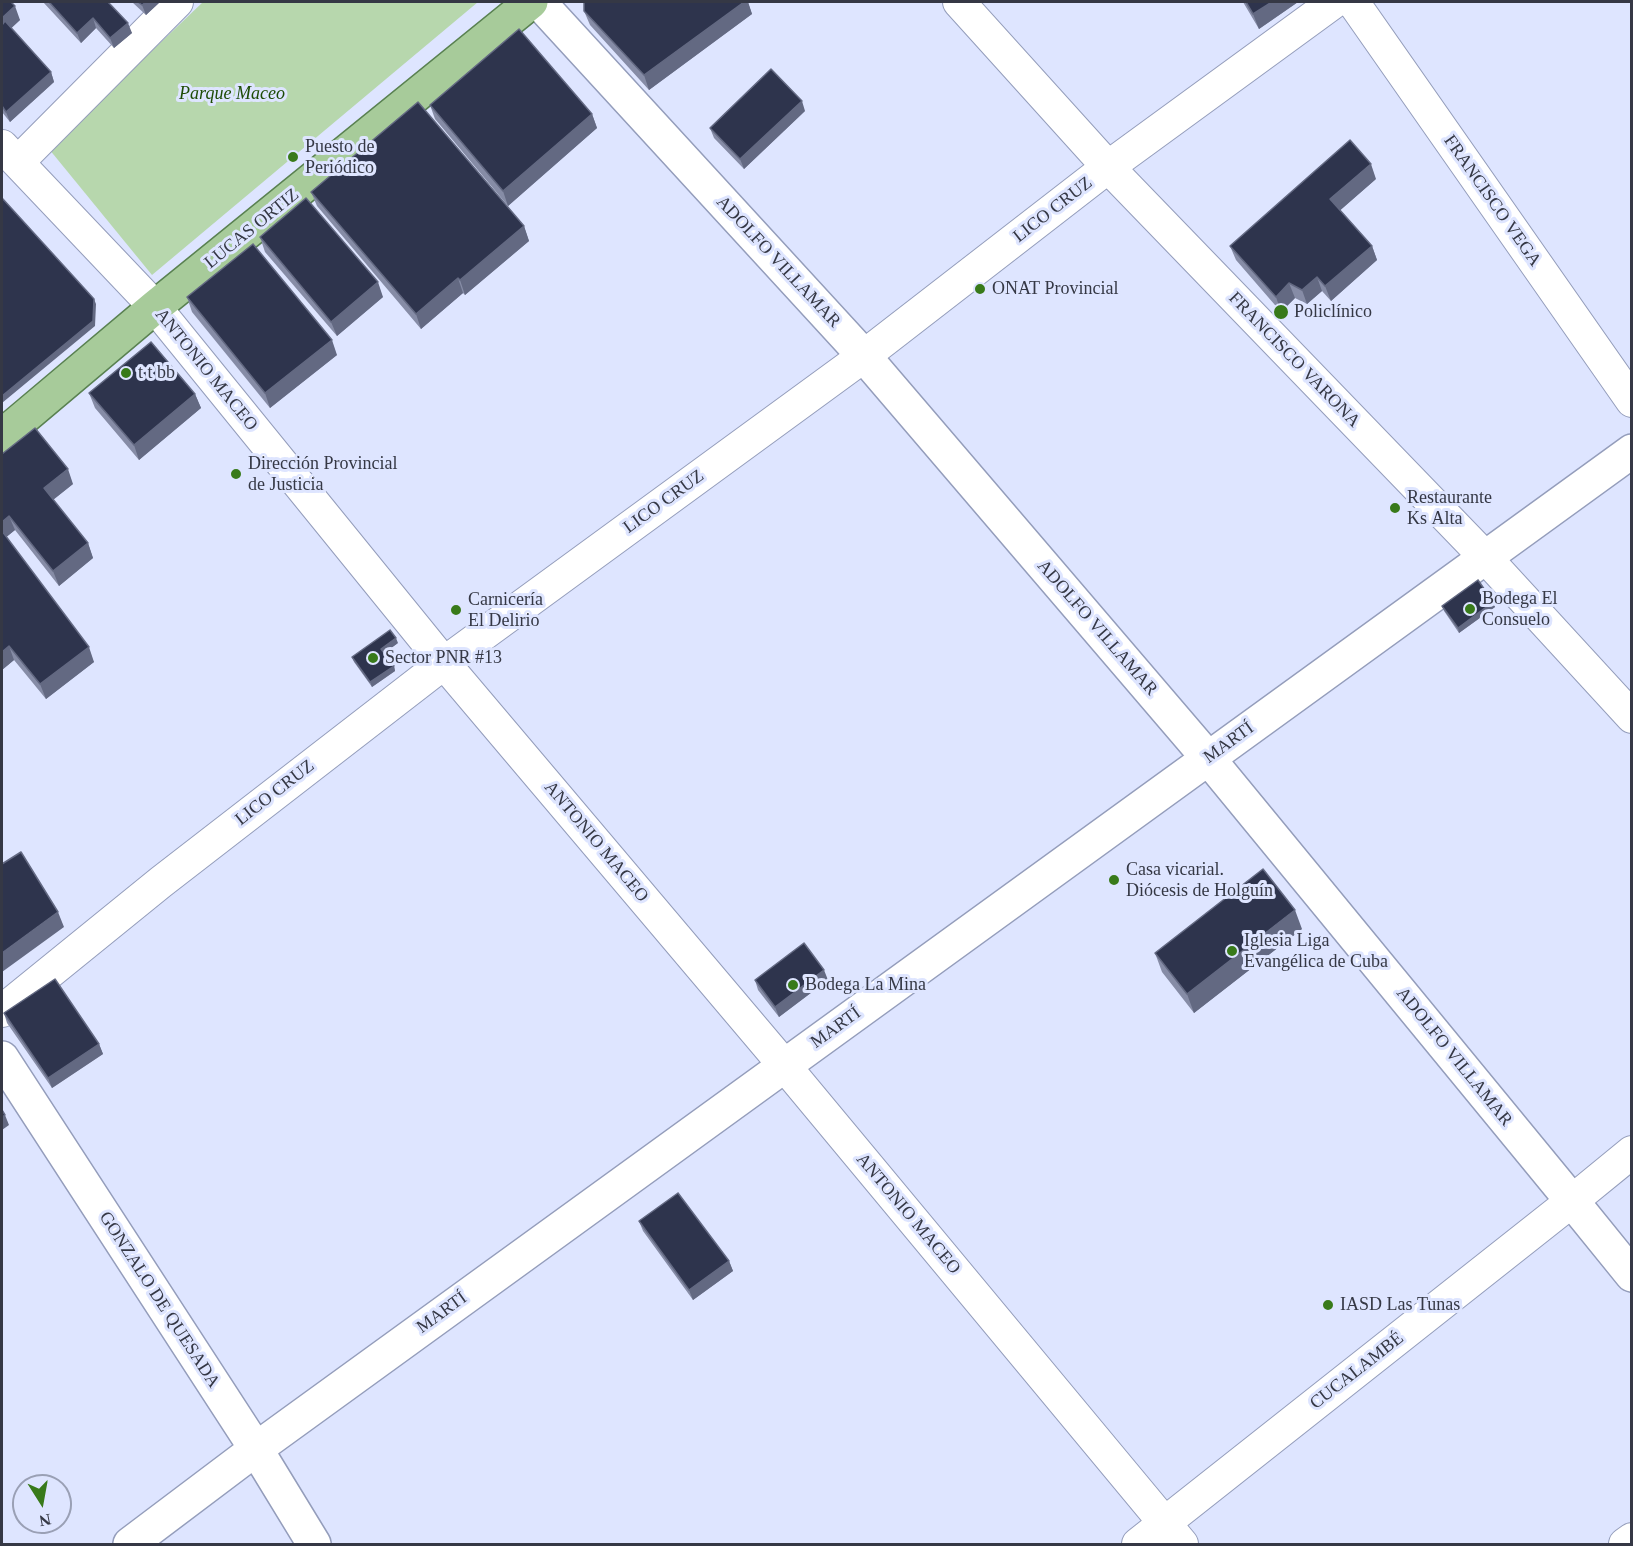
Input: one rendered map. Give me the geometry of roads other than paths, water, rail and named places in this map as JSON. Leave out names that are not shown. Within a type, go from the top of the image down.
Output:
[{"type":"main road","name":"LUCAS ORTIZ","points":[[2,436],[155,308],[531,2]]},
{"type":"main road","name":"ADOLFO VILLAMAR","points":[[538,2],[864,356],[1208,758],[1632,1275]]},
{"type":"main road","name":"MARTÍ","points":[[130,1545],[256,1449],[1632,451]]},
{"type":"main road","name":"GONZALO DE QUESADA","points":[[2,1058],[256,1449],[314,1545]]},
{"type":"street","points":[[10,154],[177,2]]},
{"type":"street","name":"FRANCISCO VARONA","points":[[959,2],[1108,167],[1485,557],[1632,717]]},
{"type":"street","name":"LICO CRUZ","points":[[2,1011],[161,882],[444,663],[864,356],[1108,167],[1334,2]]},
{"type":"street","name":"FRANCISCO VEGA","points":[[1353,2],[1632,401]]},
{"type":"street","name":"ANTONIO MACEO","points":[[10,154],[155,308],[444,663],[784,1065],[1174,1534]]},
{"type":"street","name":"CUCALAMBÉ","points":[[1138,1545],[1174,1534],[1632,1152]]},
{"type":"street","points":[[1625,1545],[1632,1539]]},
{"type":"place","name":"Puesto de Periódico","points":[[293,157]]},
{"type":"place","name":"ONAT Provincial","points":[[980,289]]},
{"type":"place","name":"Policlínico","points":[[1281,312]]},
{"type":"place","name":"t t bb","points":[[126,373]]},
{"type":"place","name":"Dirección Provincial de Justicia","points":[[236,474]]},
{"type":"place","name":"Restaurante Ks Alta","points":[[1395,508]]},
{"type":"place","name":"Bodega El Consuelo","points":[[1470,609]]},
{"type":"place","name":"Carnicería El Delirio","points":[[456,610]]},
{"type":"place","name":"Sector PNR #13","points":[[373,658]]},
{"type":"place","name":"Casa vicarial. Diócesis de Holguín","points":[[1114,880]]},
{"type":"place","name":"Iglesia Liga Evangélica de Cuba","points":[[1232,951]]},
{"type":"place","name":"Bodega La Mina","points":[[793,985]]},
{"type":"place","name":"IASD Las Tunas","points":[[1328,1305]]},
{"type":"park label","name":"Parque Maceo","points":[[232,94]]}]
